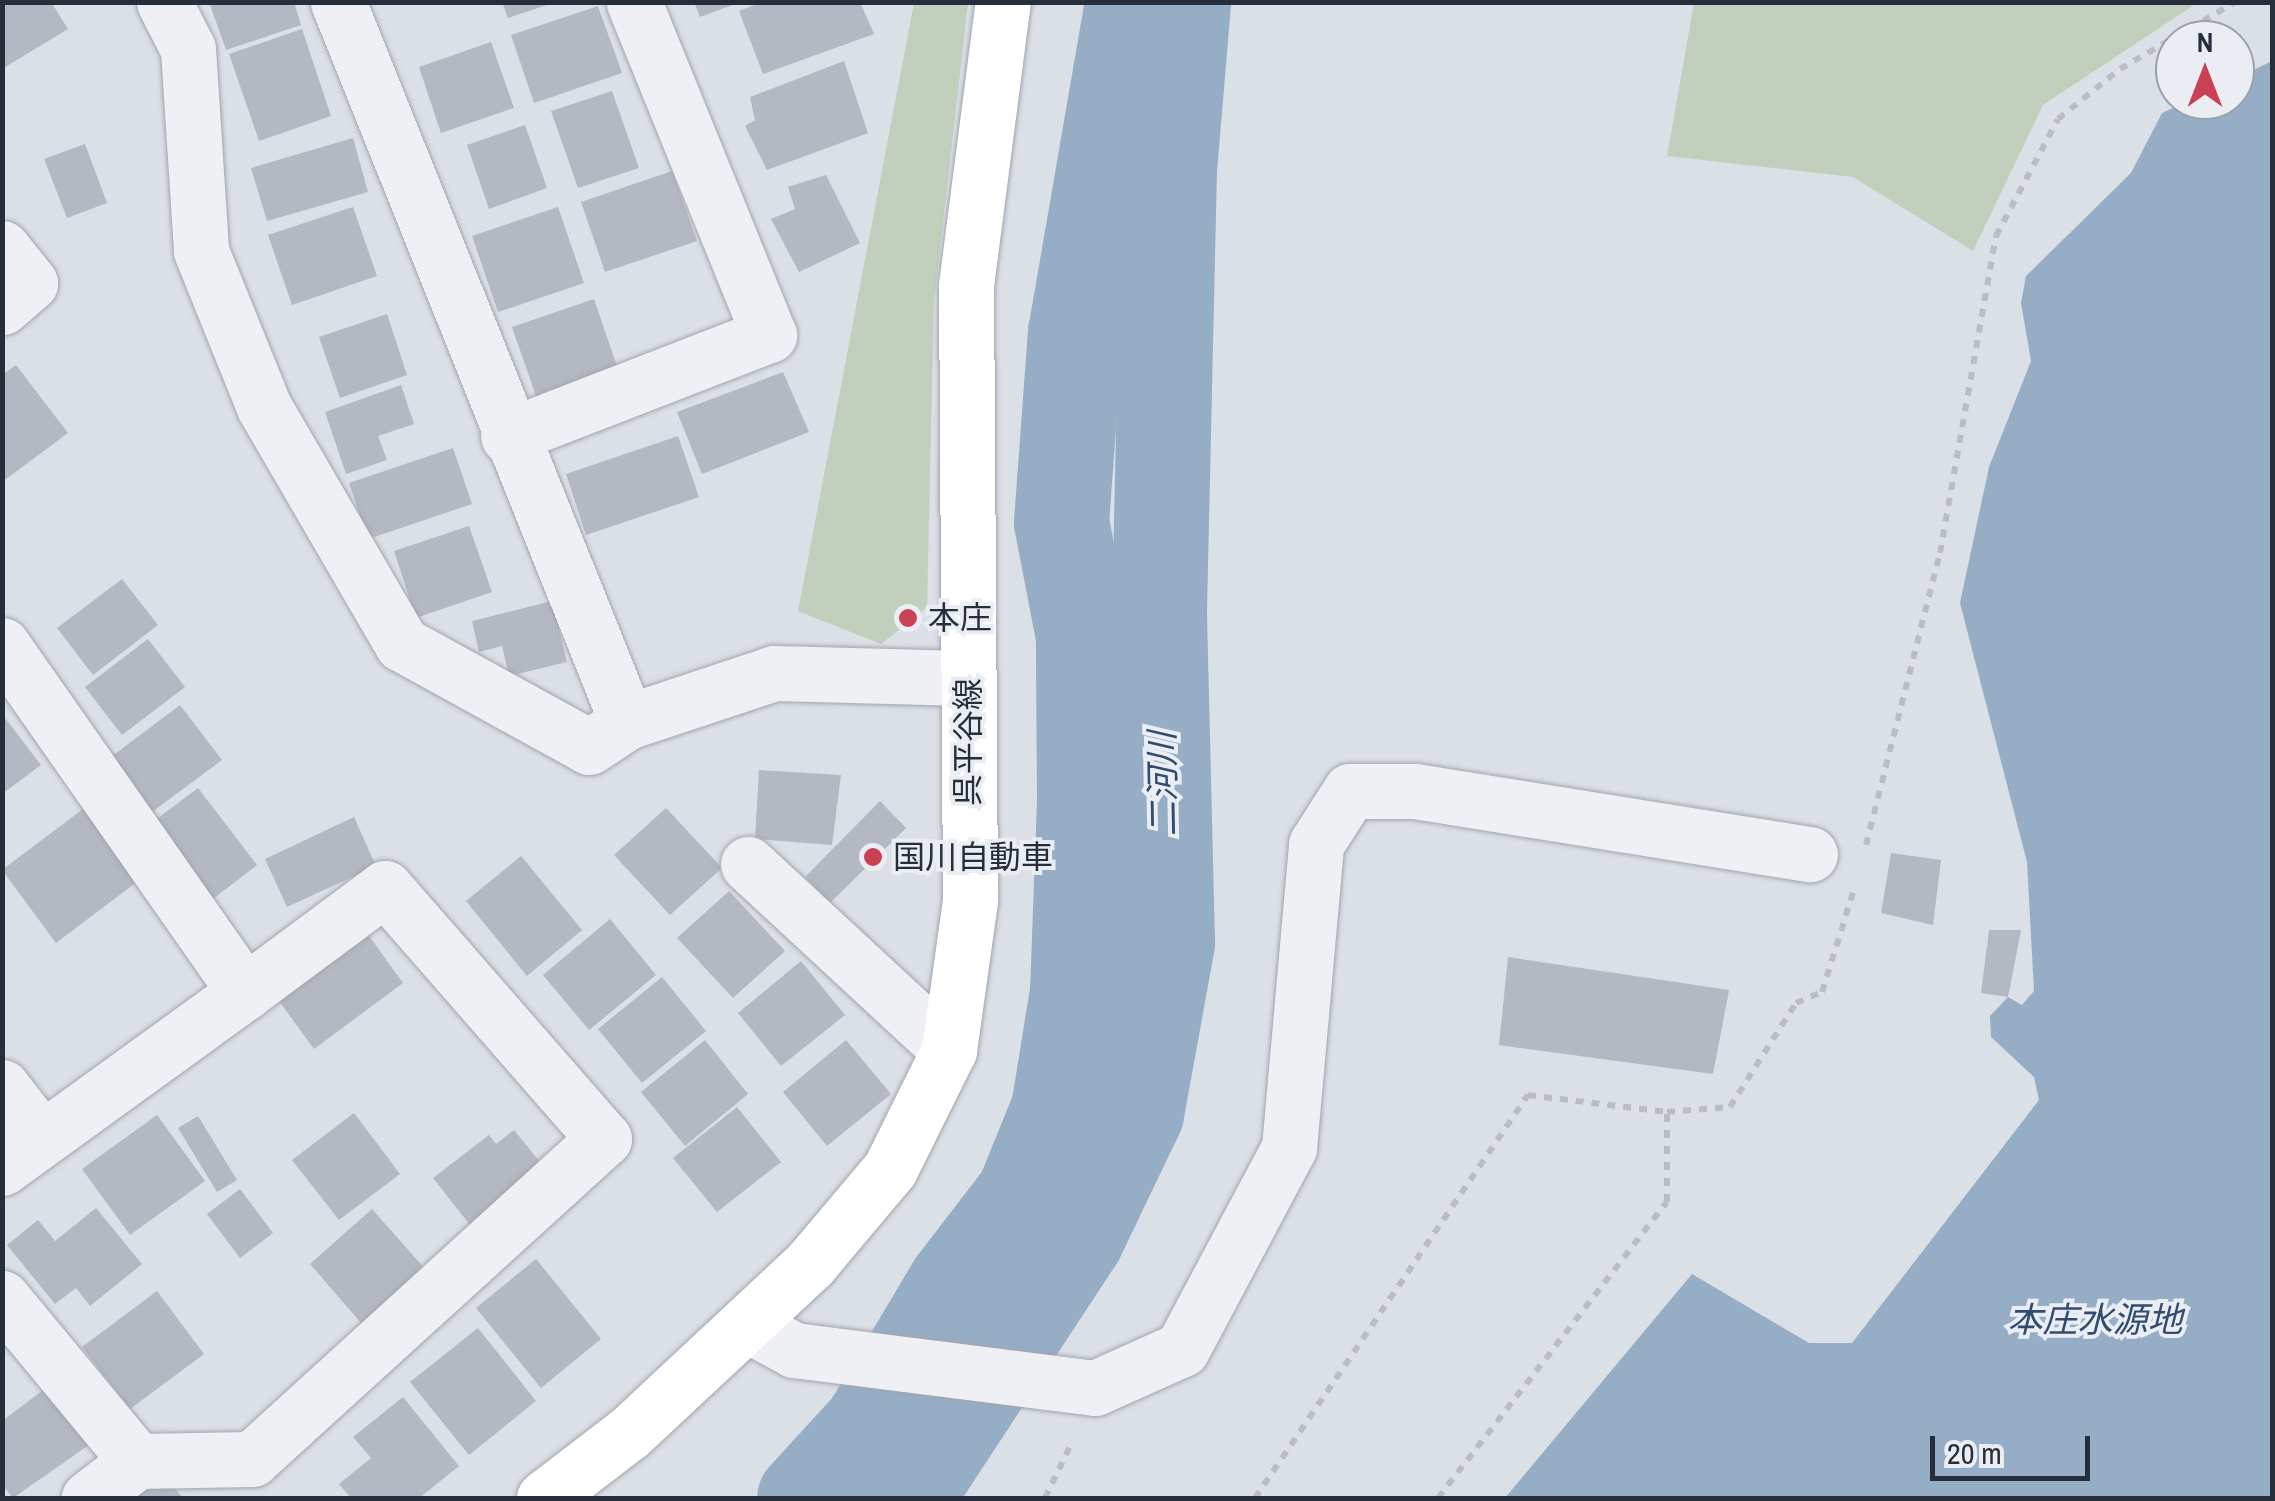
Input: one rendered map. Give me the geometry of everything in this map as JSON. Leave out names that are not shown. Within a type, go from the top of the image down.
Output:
[{"type":"main road","name":"呉平谷線","points":[[544,1498],[746,1324],[890,1170],[949,1050],[970,900],[966,285],[1003,2]]},
{"type":"street","points":[[164,2],[188,50],[202,251],[264,407],[402,644],[588,747],[627,722],[774,673],[967,678]]},
{"type":"street","points":[[338,2],[508,436],[627,722]]},
{"type":"street","points":[[508,436],[769,334],[634,2]]},
{"type":"street","points":[[2,248],[30,283],[2,308]]},
{"type":"street","points":[[2,645],[245,992]]},
{"type":"street","points":[[746,1324],[794,1350],[1095,1388],[1182,1349],[1238,1254],[1290,1148],[1316,844],[1350,792],[1415,790],[1810,854]]},
{"type":"street","points":[[748,864],[949,1050]]},
{"type":"street","points":[[2,1087],[22,1152],[385,888],[604,1140],[252,1459],[137,1461],[90,1498]]},
{"type":"street","points":[[2,1298],[137,1461]]},
{"type":"path","points":[[1256,1498],[1528,1095],[1667,1112],[1730,1106],[1796,1003],[1822,992],[1940,553],[1996,236],[2058,120],[2120,69],[2235,2]]},
{"type":"path","points":[[1438,1498],[1667,1202],[1667,1112]]},
{"type":"green space","points":[[1694,2],[2197,3],[2171,20],[2155,20],[2155,31],[2043,105],[1973,251],[1853,177],[1667,156]]},
{"type":"green space","points":[[914,3],[968,3],[934,301],[927,607],[881,644],[798,611]]},
{"type":"water","name":"本庄水源地","points":[[2272,61],[2272,1498],[1505,1498],[1692,1274],[1809,1343],[1852,1343],[2039,1100],[2034,1077],[1991,1037],[1990,1016],[2008,997],[2022,1005],[2034,991],[2027,862],[1960,603],[1989,467],[2031,361],[2021,303],[2026,276],[2131,173],[2158,120],[2255,120],[2255,69]]},
{"type":"building","points":[[2,2],[51,2],[68,29],[2,69]]},
{"type":"building","points":[[209,2],[294,2],[301,25],[226,50]]},
{"type":"building","points":[[502,2],[553,2],[553,3],[508,18]]},
{"type":"building","points":[[694,2],[738,2],[738,3],[700,17]]},
{"type":"building","points":[[762,2],[860,2],[874,34],[763,74],[739,11]]},
{"type":"building","points":[[598,6],[622,73],[534,103],[511,35]]},
{"type":"building","points":[[302,29],[331,116],[259,141],[229,54]]},
{"type":"building","points":[[491,42],[514,108],[441,133],[419,67]]},
{"type":"building","points":[[844,61],[868,133],[767,170],[745,126],[755,120],[750,97]]},
{"type":"building","points":[[612,91],[639,168],[578,188],[551,111]]},
{"type":"building","points":[[525,125],[547,188],[489,209],[467,145]]},
{"type":"building","points":[[353,138],[368,192],[267,221],[251,168]]},
{"type":"building","points":[[85,144],[107,203],[67,218],[44,159]]},
{"type":"building","points":[[672,171],[697,241],[605,272],[581,202]]},
{"type":"building","points":[[826,175],[860,243],[799,272],[771,219],[795,209],[788,187]]},
{"type":"building","points":[[353,207],[377,276],[292,305],[268,235]]},
{"type":"building","points":[[558,207],[584,283],[498,312],[472,236]]},
{"type":"building","points":[[594,299],[619,372],[537,399],[512,327]]},
{"type":"building","points":[[387,314],[407,375],[340,398],[319,337]]},
{"type":"building","points":[[16,365],[68,433],[2,482],[2,375]]},
{"type":"building","points":[[783,372],[809,432],[702,474],[677,412]]},
{"type":"building","points":[[401,385],[414,424],[378,436],[387,460],[346,474],[325,412]]},
{"type":"building","points":[[678,436],[699,497],[586,535],[566,474]]},
{"type":"building","points":[[453,448],[472,504],[368,539],[349,483]]},
{"type":"building","points":[[469,526],[492,592],[416,618],[394,551]]},
{"type":"building","points":[[122,579],[158,625],[93,675],[57,628]]},
{"type":"building","points":[[552,601],[567,662],[509,676],[502,646],[479,652],[472,621]]},
{"type":"building","points":[[148,639],[185,687],[122,735],[85,687]]},
{"type":"building","points":[[180,705],[222,760],[148,815],[107,760]]},
{"type":"building","points":[[2,714],[41,765],[2,794]]},
{"type":"building","points":[[759,770],[841,775],[832,845],[755,839]]},
{"type":"building","points":[[198,788],[257,865],[209,902],[150,824]]},
{"type":"building","points":[[880,801],[906,828],[830,903],[805,877]]},
{"type":"building","points":[[87,806],[142,878],[56,943],[2,870]]},
{"type":"building","points":[[666,808],[722,868],[670,915],[614,855]]},
{"type":"building","points":[[354,817],[376,866],[287,907],[265,859]]},
{"type":"building","points":[[1891,853],[1941,860],[1933,925],[1881,913]]},
{"type":"building","points":[[521,856],[582,930],[527,976],[466,901]]},
{"type":"building","points":[[729,891],[785,951],[733,998],[677,938]]},
{"type":"building","points":[[610,919],[656,975],[589,1030],[543,975]]},
{"type":"building","points":[[1989,930],[2021,930],[2008,997],[1981,993]]},
{"type":"building","points":[[369,936],[403,983],[314,1049],[279,1001]]},
{"type":"building","points":[[1508,957],[1729,990],[1713,1074],[1499,1045]]},
{"type":"building","points":[[801,961],[845,1015],[781,1066],[738,1013]]},
{"type":"building","points":[[662,977],[706,1031],[642,1083],[598,1029]]},
{"type":"building","points":[[705,1040],[748,1094],[685,1146],[641,1092]]},
{"type":"building","points":[[846,1040],[891,1094],[827,1146],[783,1092]]},
{"type":"building","points":[[737,1107],[781,1162],[717,1212],[673,1158]]},
{"type":"building","points":[[354,1113],[400,1174],[339,1220],[292,1160]]},
{"type":"building","points":[[157,1115],[205,1181],[130,1235],[82,1169]]},
{"type":"building","points":[[198,1116],[237,1180],[217,1192],[178,1128]]},
{"type":"building","points":[[514,1130],[544,1167],[470,1225],[433,1178],[489,1135],[496,1144]]},
{"type":"building","points":[[240,1189],[273,1233],[240,1258],[207,1214]]},
{"type":"building","points":[[96,1208],[142,1264],[90,1306],[76,1288],[55,1304],[7,1245],[38,1220],[55,1241]]},
{"type":"building","points":[[372,1209],[425,1269],[362,1324],[310,1264]]},
{"type":"building","points":[[536,1259],[601,1339],[541,1388],[476,1308]]},
{"type":"building","points":[[157,1291],[204,1354],[130,1409],[82,1347]]},
{"type":"building","points":[[478,1328],[536,1401],[469,1455],[410,1382]]},
{"type":"building","points":[[46,1388],[89,1445],[13,1498],[2,1485],[2,1421]]},
{"type":"building","points":[[403,1397],[459,1466],[419,1498],[351,1498],[339,1484],[371,1458],[353,1437]]},
{"type":"building","points":[[164,1476],[183,1498],[136,1498]]},
{"type":"waterway","points":[[804,1498],[870,1426],[954,1285],[1023,1195],[1058,1109],[1077,992],[1084,799],[1083,636],[1061,522],[1075,333],[1132,2]]},
{"type":"waterway","name":"二河川","points":[[905,1498],[1076,1238],[1136,1113],[1167,942],[1159,609],[1169,169],[1183,4]]},
{"type":"place","name":"本庄","points":[[908,618]]},
{"type":"place","name":"国川自動車","points":[[873,857]]}]
